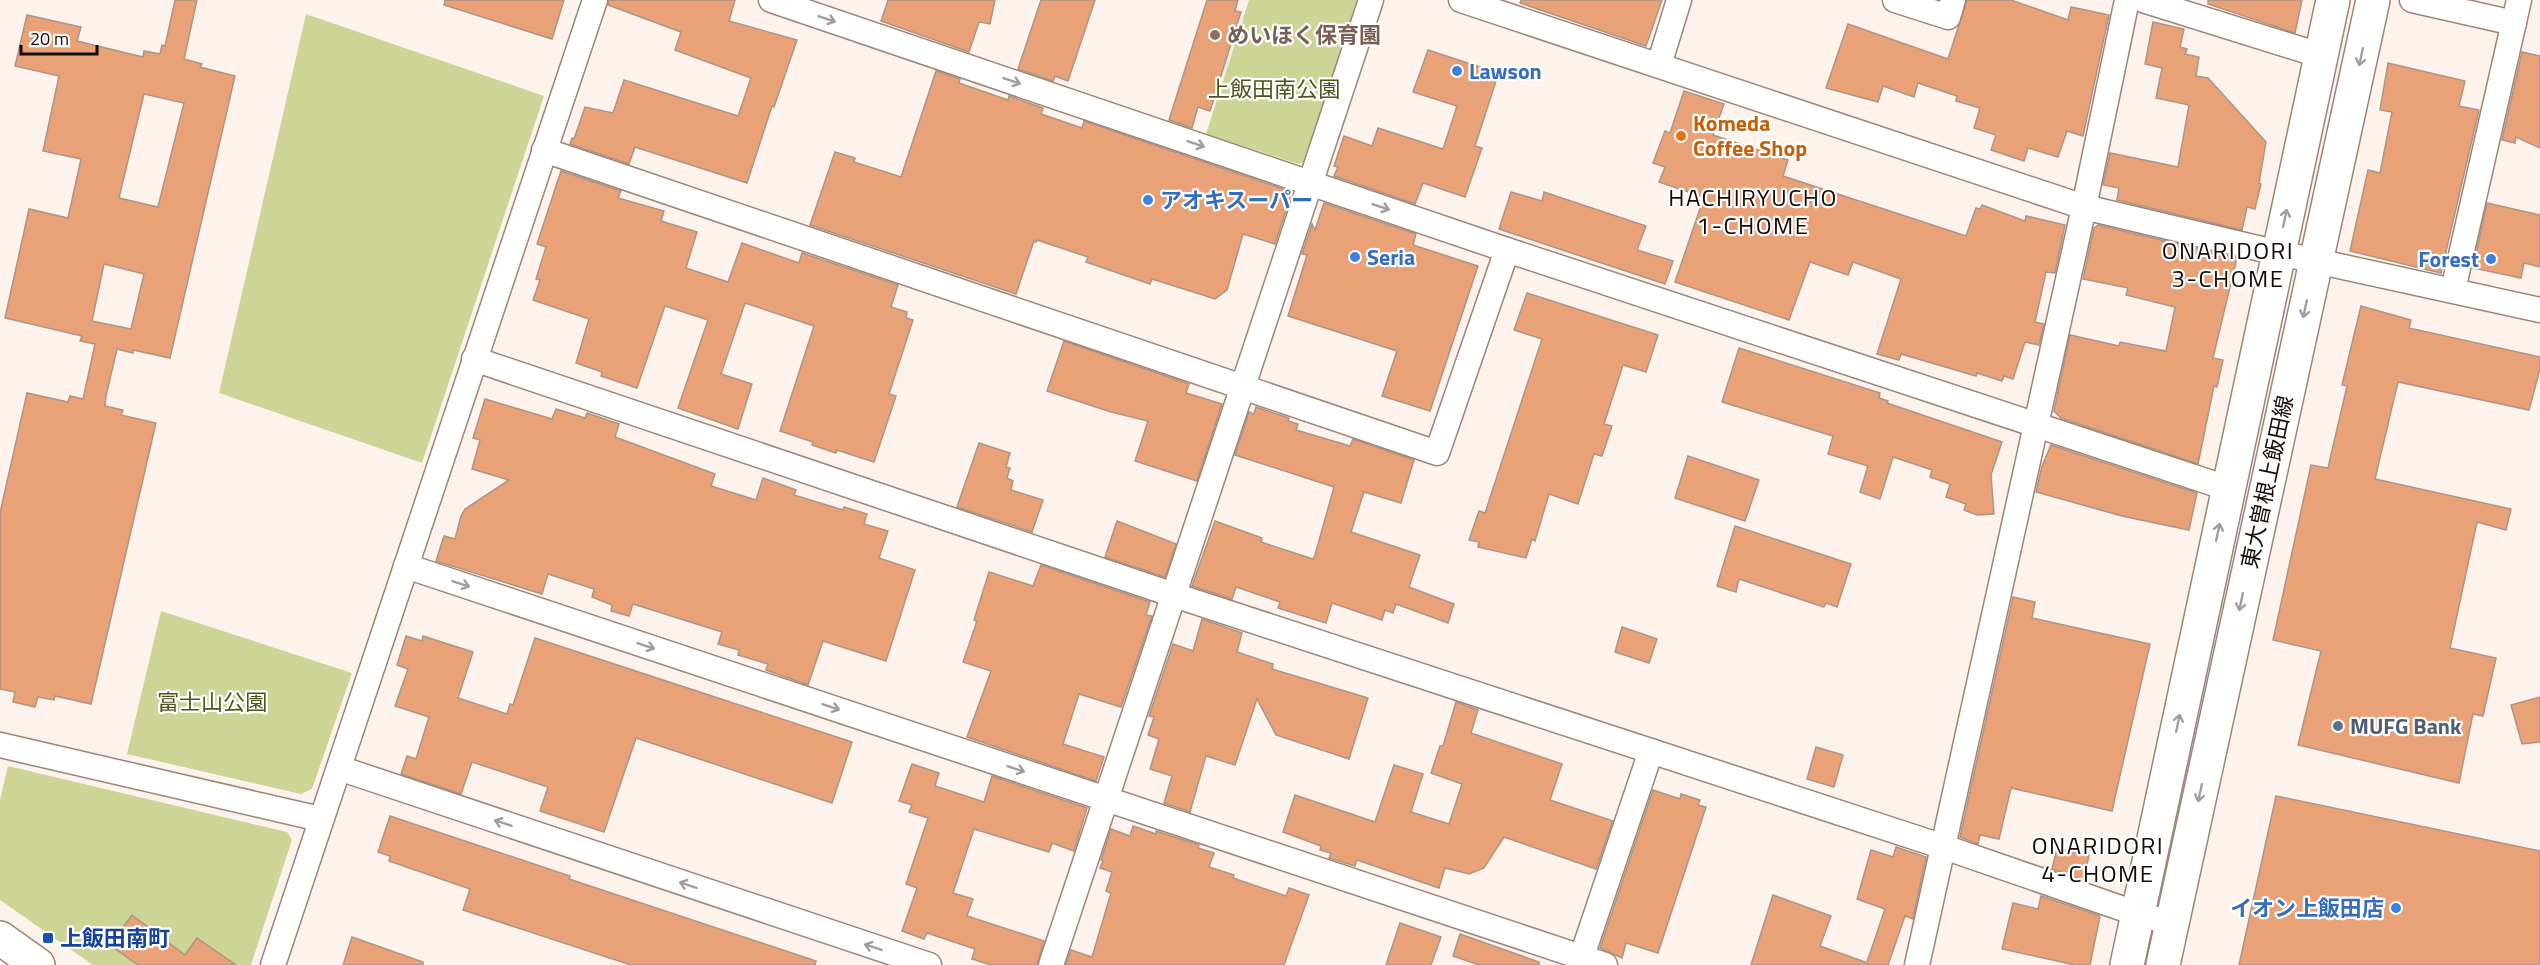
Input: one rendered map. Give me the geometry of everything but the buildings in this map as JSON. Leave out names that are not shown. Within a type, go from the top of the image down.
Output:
[{"type":"street","points":[[273,965],[595,0]]},
{"type":"street","points":[[771,0],[1507,250],[2228,488]]},
{"type":"street","points":[[1051,965],[1371,0]]},
{"type":"street","points":[[1461,0],[2084,207],[2277,253],[2540,310]]},
{"type":"street","points":[[1659,65],[1680,0]]},
{"type":"street","points":[[1895,0],[1948,17],[1953,0]]},
{"type":"street","points":[[1917,965],[2084,207],[2127,0]]},
{"type":"street","points":[[2144,0],[2319,55]]},
{"type":"street","name":"東大曽根上飯田線","points":[[2127,965],[2319,55],[2333,0]]},
{"type":"street","name":"東大曽根上飯田線","points":[[2163,965],[2373,0]]},
{"type":"street","points":[[2412,0],[2516,11],[2452,290]]},
{"type":"street","points":[[544,150],[1437,453],[1507,250]]},
{"type":"street","points":[[474,359],[1174,595],[2138,914],[2172,923]]},
{"type":"street","points":[[406,566],[1106,799],[1580,961],[1605,965]]},
{"type":"street","points":[[0,746],[320,819]]},
{"type":"street","points":[[1580,961],[1651,751]]},
{"type":"street","points":[[339,768],[929,965]]},
{"type":"street","points":[[0,938],[38,965]]},
{"type":"green space","name":"上飯田南公園","points":[[1249,0],[1357,0],[1305,162],[1298,164],[1206,134]]},
{"type":"green space","points":[[306,14],[544,96],[422,463],[219,393]]},
{"type":"green space","name":"富士山公園","points":[[161,611],[352,673],[312,789],[301,794],[127,754]]},
{"type":"green space","points":[[8,766],[287,832],[292,840],[251,965],[93,965],[0,900],[0,800]]},
{"type":"place","name":"めいほく保育園","points":[[1215,35]]},
{"type":"place","name":"Lawson","points":[[1457,71]]},
{"type":"place","name":"Komeda Coffee Shop","points":[[1681,136]]},
{"type":"place","name":"アオキスーパー","points":[[1148,200]]},
{"type":"place","name":"Seria","points":[[1355,257]]},
{"type":"place","name":"Forest","points":[[2491,259]]},
{"type":"place","name":"MUFG Bank","points":[[2338,726]]},
{"type":"place","name":"イオン上飯田店","points":[[2396,908]]},
{"type":"place","name":"上飯田南町","points":[[48,938]]},
{"type":"district","name":"HACHIRYUCHO 1-CHOME","points":[[1753,211]]},
{"type":"district","name":"ONARIDORI 3-CHOME","points":[[2228,264]]},
{"type":"district","name":"ONARIDORI 4-CHOME","points":[[2098,859]]}]
